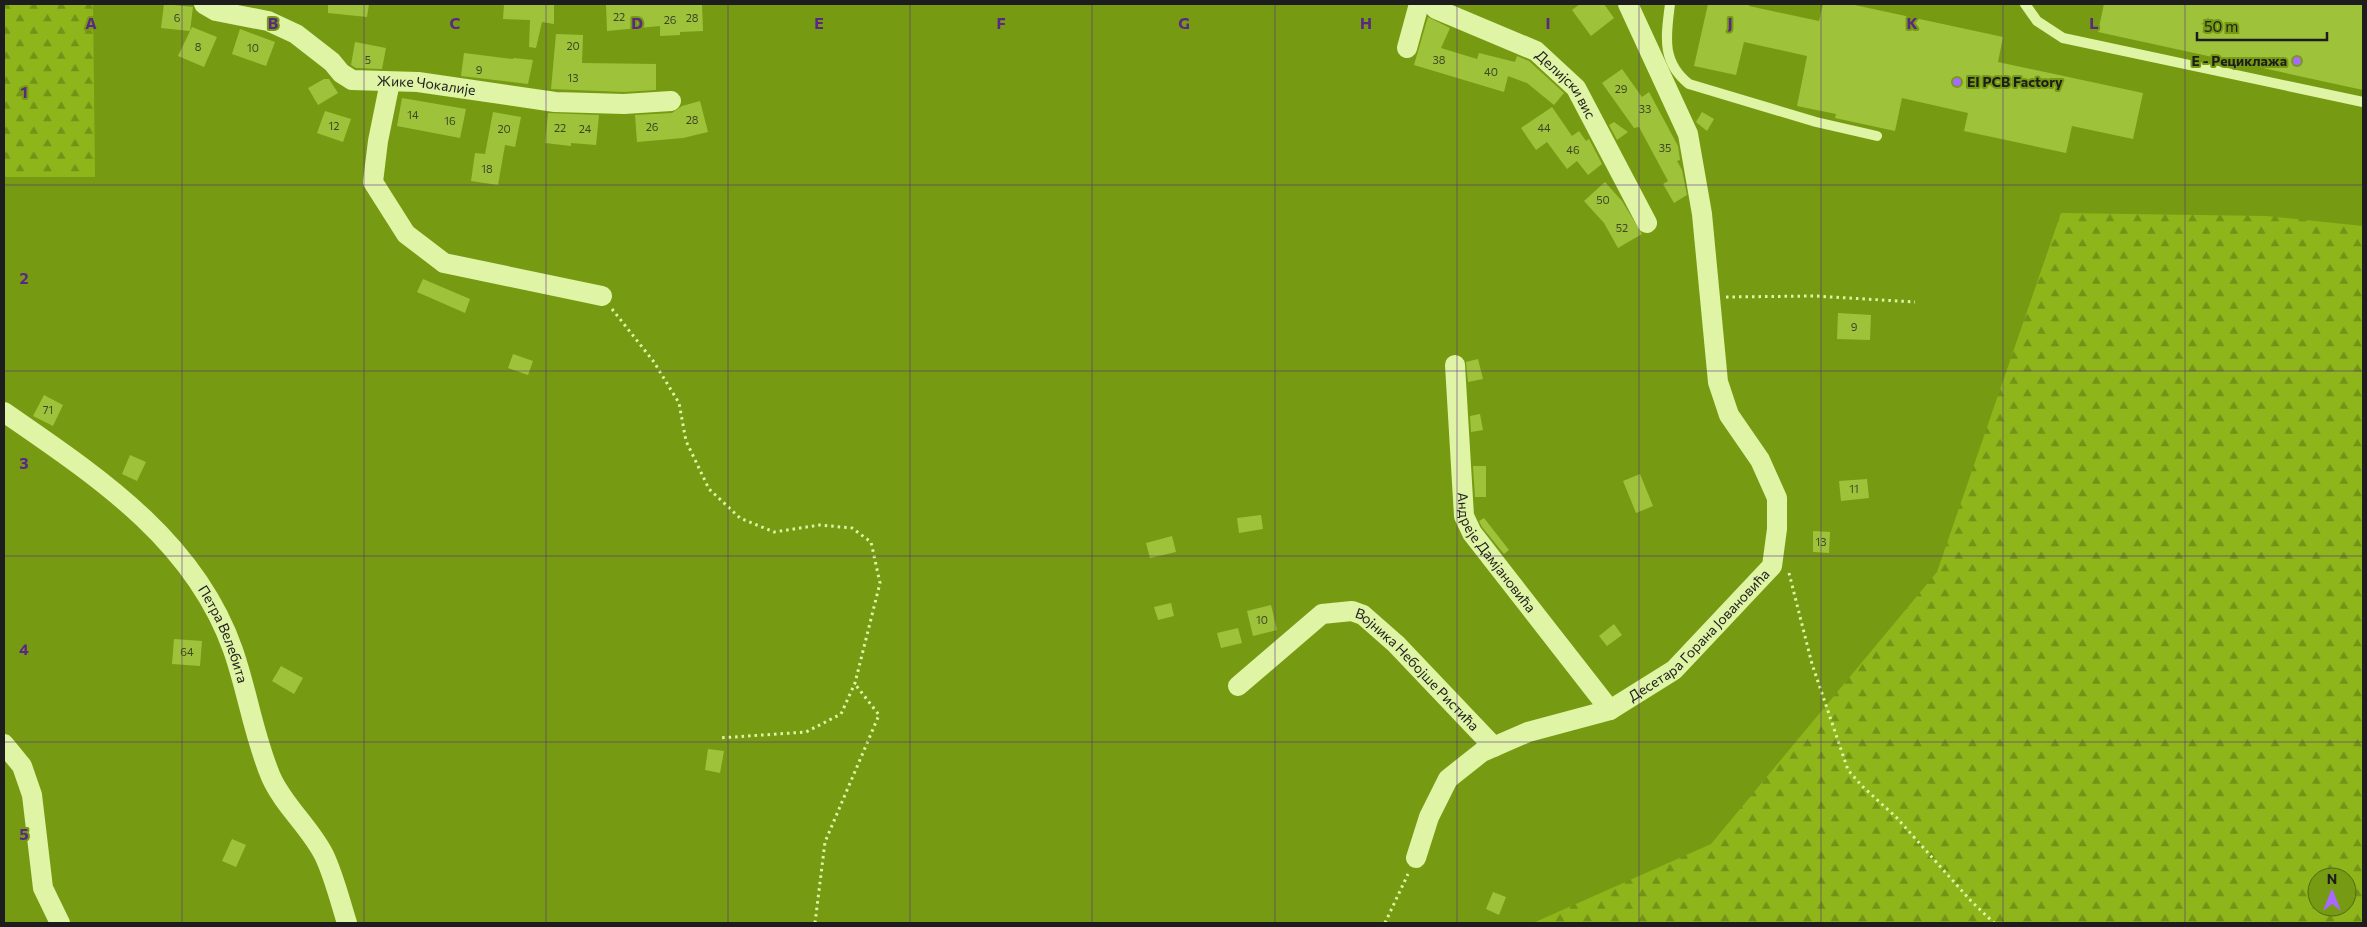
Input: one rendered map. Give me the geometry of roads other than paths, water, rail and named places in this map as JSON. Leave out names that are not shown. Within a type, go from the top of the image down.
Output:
[{"type":"street","name":"Жике Чокалије","points":[[204,4],[216,11],[268,22],[296,34],[332,62],[340,73],[352,80],[418,82],[556,102],[624,104],[671,101]]},
{"type":"street","points":[[1407,48],[1419,4]]},
{"type":"street","name":"Делијски вис","points":[[1431,4],[1436,8],[1536,51],[1576,88],[1647,223]]},
{"type":"street","name":"Десетара Горана Јовановића","points":[[1416,858],[1429,818],[1448,779],[1482,752],[1528,732],[1610,710],[1674,670],[1772,566],[1777,529],[1777,498],[1760,460],[1730,415],[1718,382],[1702,214],[1688,134],[1628,4]]},
{"type":"street","points":[[390,82],[378,141],[373,182],[406,234],[444,263],[602,296]]},
{"type":"street","name":"Андреје Дамјановића","points":[[1455,365],[1464,516],[1472,533],[1610,710]]},
{"type":"street","name":"Петра Велебита","points":[[4,412],[101,480],[144,516],[186,565],[212,604],[233,650],[258,747],[277,791],[324,855],[347,923]]},
{"type":"street","name":"Војника Небојше Ристића","points":[[1238,686],[1322,614],[1352,611],[1363,615],[1396,644],[1494,747]]},
{"type":"street","points":[[4,744],[22,766],[32,795],[42,888],[60,923]]},
{"type":"lane","points":[[1670,4],[1666,42],[1674,66],[1681,77],[1689,84],[1816,122],[1877,136]]},
{"type":"lane","points":[[2025,4],[2037,21],[2064,38],[2363,102]]},
{"type":"place","name":"Е - Рециклажа","points":[[2297,61]]},
{"type":"place","name":"EI PCB Factory","points":[[1957,82]]}]
